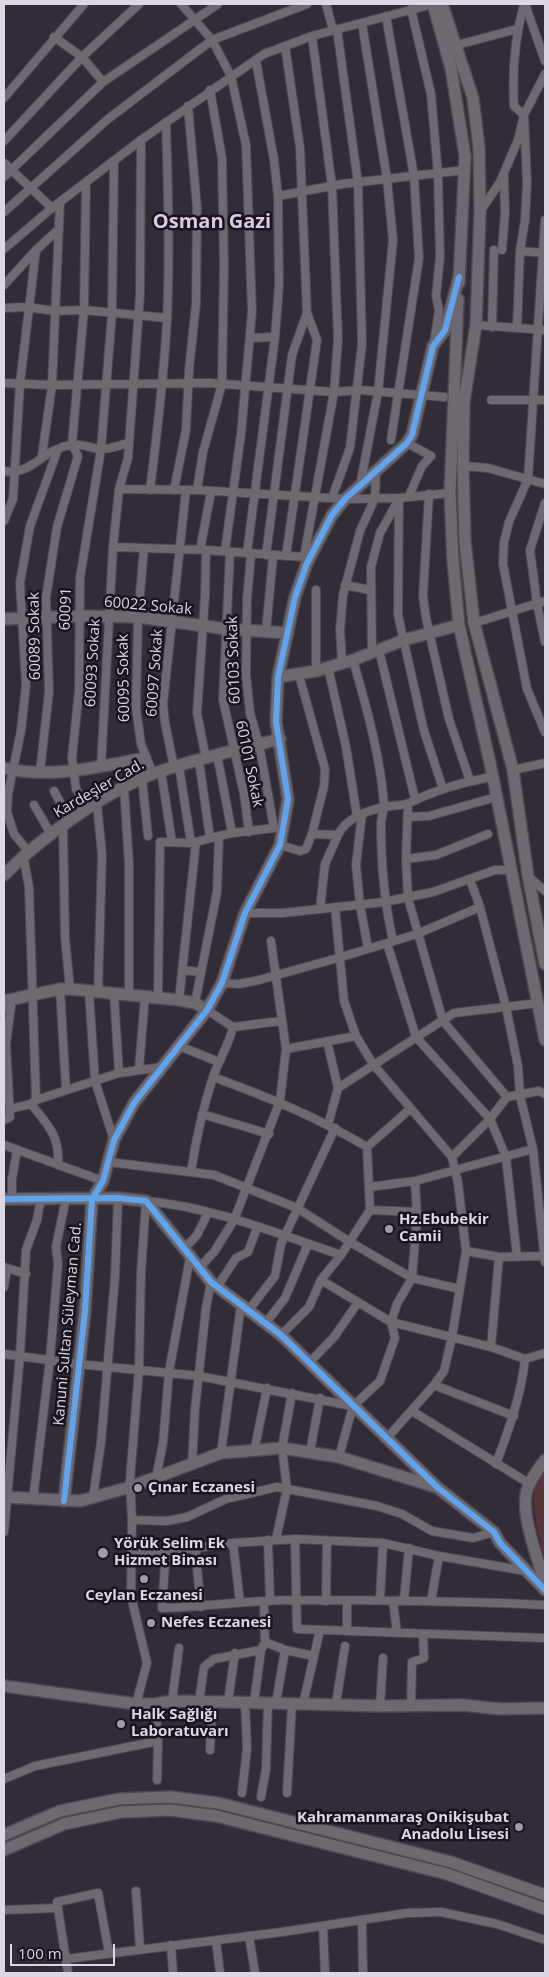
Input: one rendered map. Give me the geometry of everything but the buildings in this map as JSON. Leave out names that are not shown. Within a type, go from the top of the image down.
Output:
[{"type":"street","points":[[4,98],[84,4]]},
{"type":"street","points":[[4,141],[82,57],[139,4]]},
{"type":"street","name":"60101 Sokak","points":[[181,4],[212,40],[231,76],[246,145],[252,312],[247,385],[236,477],[232,494],[227,552],[227,629],[223,700],[249,832]]},
{"type":"street","points":[[4,177],[103,82],[143,56],[193,19],[218,4]]},
{"type":"street","points":[[4,212],[108,119],[212,40],[307,4]]},
{"type":"street","points":[[326,4],[335,30],[358,183],[362,344],[350,448],[332,498]]},
{"type":"street","points":[[4,249],[52,208],[141,140],[264,54],[312,36],[433,4],[451,68],[465,156],[450,493],[453,561],[460,625],[490,763],[490,780],[511,870],[545,1040]]},
{"type":"street","points":[[442,4],[473,98],[479,148],[480,212],[476,325],[464,402],[465,541],[474,623],[512,769],[528,876],[545,964]]},
{"type":"street","points":[[517,328],[520,252],[525,220],[527,182],[524,115],[514,106],[517,29],[524,4]]},
{"type":"street","points":[[524,4],[545,61]]},
{"type":"street","points":[[409,496],[422,466],[431,456],[410,439],[433,346],[439,310],[436,296],[440,257],[438,174],[430,94],[411,9]]},
{"type":"street","points":[[386,16],[414,176],[419,258],[391,440]]},
{"type":"street","points":[[360,486],[378,392],[393,240],[387,179],[362,23]]},
{"type":"street","points":[[457,45],[517,29]]},
{"type":"street","points":[[113,548],[203,550],[286,556],[306,560],[313,498],[334,392],[338,339],[332,186],[312,36]]},
{"type":"street","points":[[54,37],[82,57],[103,82]]},
{"type":"street","points":[[285,46],[300,148],[307,313],[317,340],[312,391],[286,556]]},
{"type":"street","name":"60103 Sokak","points":[[256,61],[274,160],[278,196],[279,286],[275,337],[253,494],[246,599],[246,675],[250,713],[278,827]]},
{"type":"street","points":[[480,212],[500,182],[518,140],[524,115],[545,74]]},
{"type":"street","points":[[197,490],[203,452],[222,384],[224,265],[222,158],[210,90]]},
{"type":"street","points":[[174,490],[186,430],[196,304],[197,208],[188,106]]},
{"type":"street","points":[[150,490],[163,383],[167,318],[169,225],[166,122]]},
{"type":"street","name":"60093 Sokak","points":[[101,767],[113,548],[119,489],[128,458],[130,443],[140,295],[141,140]]},
{"type":"street","name":"60091","points":[[93,807],[76,790],[72,758],[79,690],[79,616],[85,545],[101,450],[112,313],[114,161]]},
{"type":"street","points":[[4,163],[32,187],[52,208]]},
{"type":"street","points":[[492,327],[498,250],[505,213],[506,169]]},
{"type":"street","points":[[278,196],[332,186],[465,170]]},
{"type":"street","name":"60089 Sokak","points":[[40,772],[49,692],[46,598],[57,527],[78,456],[72,444],[79,383],[84,310],[86,183]]},
{"type":"street","points":[[42,456],[52,385],[60,202]]},
{"type":"street","points":[[545,220],[542,330],[534,398],[528,479],[509,522],[504,542],[503,564],[527,689],[545,732]]},
{"type":"street","points":[[4,285],[36,250],[59,229]]},
{"type":"street","points":[[4,521],[13,499],[20,382],[27,307],[36,250]]},
{"type":"street","points":[[520,252],[544,253]]},
{"type":"street","points":[[433,346],[445,330],[459,277]]},
{"type":"street","points":[[4,308],[27,307],[56,311],[84,310],[167,318]]},
{"type":"street","points":[[266,632],[273,495],[295,344],[307,313]]},
{"type":"street","points":[[476,325],[542,330]]},
{"type":"street","points":[[250,338],[275,337]]},
{"type":"street","points":[[4,382],[52,385],[79,383],[222,384],[312,391],[378,392],[444,397]]},
{"type":"street","points":[[490,400],[534,398],[545,400]]},
{"type":"street","name":"Kanuni Sultan Süleyman Cad.","points":[[64,1501],[84,1311],[92,1199],[103,1181],[114,1140],[134,1103],[207,1010],[222,983],[245,913],[280,845],[278,827],[288,799],[275,708],[278,677],[295,597],[306,560],[332,515],[345,499],[410,439]]},
{"type":"street","points":[[4,471],[15,473],[24,471],[42,456],[72,444],[101,450],[130,443]]},
{"type":"street","points":[[58,449],[30,526],[20,582],[26,686],[21,731],[8,769],[7,812],[14,834],[25,853],[29,887],[34,1102],[58,1143],[58,1164]]},
{"type":"street","points":[[463,466],[488,468],[545,484]]},
{"type":"street","points":[[376,472],[375,498],[360,531],[345,585],[340,630],[347,661],[366,706],[384,807],[381,821],[384,902],[390,942],[416,1037],[490,1119],[506,1157],[517,1256]]},
{"type":"street","points":[[119,489],[197,490],[232,494],[345,499],[400,498],[450,493]]},
{"type":"street","name":"60097 Sokak","points":[[179,1000],[193,842],[165,723],[164,704],[178,549],[186,490]]},
{"type":"street","points":[[210,838],[197,713],[203,626],[203,550],[211,492]]},
{"type":"street","points":[[429,494],[423,596],[428,635],[458,750],[470,781]]},
{"type":"street","points":[[400,498],[380,533],[371,567],[370,590],[375,652],[415,799]]},
{"type":"street","points":[[400,498],[398,615],[424,731],[443,789]]},
{"type":"street","points":[[545,503],[530,550],[537,604],[545,642]]},
{"type":"street","name":"60095 Sokak","points":[[144,548],[138,617],[136,708],[141,744],[145,758],[157,773],[172,842]]},
{"type":"street","points":[[345,585],[370,590]]},
{"type":"street","points":[[316,590],[316,671]]},
{"type":"street","points":[[474,623],[545,601]]},
{"type":"street","name":"60022 Sokak","points":[[4,619],[46,616],[138,617],[227,629],[288,633]]},
{"type":"street","points":[[278,677],[316,671],[375,652],[404,640],[460,625]]},
{"type":"street","points":[[328,667],[359,815],[356,865],[360,905],[368,948]]},
{"type":"street","points":[[280,845],[300,851],[306,849],[312,834],[324,786],[325,769],[299,675]]},
{"type":"street","name":"Kardeşler Cad.","points":[[4,874],[25,853],[51,834],[124,788],[142,779],[176,766],[202,760],[217,754],[280,739]]},
{"type":"street","points":[[217,754],[232,833]]},
{"type":"street","points":[[8,769],[40,772],[73,771],[145,758]]},
{"type":"street","points":[[490,763],[512,769]]},
{"type":"street","points":[[320,909],[325,864],[341,828],[359,815],[384,807],[408,804],[415,799],[470,781],[490,780],[512,769],[545,763]]},
{"type":"street","points":[[142,779],[148,836]]},
{"type":"street","points":[[124,788],[129,864],[129,996]]},
{"type":"street","points":[[54,791],[67,824],[65,937],[66,1090]]},
{"type":"street","points":[[408,817],[429,816],[489,798]]},
{"type":"street","points":[[34,804],[51,834]]},
{"type":"street","points":[[408,804],[406,859],[408,898],[443,1021],[507,1097]]},
{"type":"street","points":[[93,807],[102,855],[93,992],[95,1081],[114,1140]]},
{"type":"street","points":[[158,998],[160,842],[193,842],[232,833],[278,827]]},
{"type":"street","points":[[312,834],[338,835]]},
{"type":"street","points":[[406,859],[436,854],[488,834]]},
{"type":"street","points":[[195,1003],[217,892],[219,836]]},
{"type":"street","points":[[245,913],[283,913],[384,902],[408,898],[470,880],[495,870],[511,870]]},
{"type":"street","points":[[528,876],[545,891]]},
{"type":"street","points":[[466,1251],[499,1257],[517,1256],[544,1259],[533,1149],[520,1096],[518,1066],[506,1007],[480,907],[470,880]]},
{"type":"street","points":[[335,907],[338,958],[344,1001],[356,1036],[373,1064],[452,1157],[456,1169],[466,1251],[452,1338],[444,1371],[388,1437]]},
{"type":"street","points":[[222,983],[239,984],[274,977],[417,934],[480,907]]},
{"type":"street","points":[[199,1268],[214,1252],[234,1220],[280,1102],[286,1049],[270,941]]},
{"type":"street","points":[[182,970],[200,972]]},
{"type":"street","points":[[8,1000],[65,989],[195,1003],[233,1027],[281,1020]]},
{"type":"street","points":[[114,994],[118,1072]]},
{"type":"street","points":[[139,1068],[145,997]]},
{"type":"street","points":[[4,1009],[8,1000]]},
{"type":"street","points":[[4,1120],[10,1117],[6,1044],[8,1000]]},
{"type":"street","points":[[338,1088],[454,1013],[539,1003]]},
{"type":"street","points":[[191,1172],[202,1114],[213,1077],[230,1043],[233,1027]]},
{"type":"street","points":[[286,1049],[356,1036]]},
{"type":"street","points":[[221,1453],[229,1382],[244,1308],[275,1276],[284,1237],[331,1126],[338,1088],[327,1042]]},
{"type":"street","points":[[179,1046],[219,1062]]},
{"type":"street","points":[[10,1109],[118,1072],[139,1068],[162,1067]]},
{"type":"street","points":[[213,1077],[280,1102],[331,1126],[366,1147]]},
{"type":"street","points":[[452,1157],[490,1119],[507,1097],[539,1091],[545,1094]]},
{"type":"street","points":[[366,1147],[410,1109]]},
{"type":"street","points":[[202,1114],[269,1134]]},
{"type":"street","points":[[4,1145],[103,1181]]},
{"type":"street","points":[[281,1335],[309,1307],[322,1280],[342,1255],[370,1210],[366,1147]]},
{"type":"street","points":[[369,1187],[416,1181],[533,1149]]},
{"type":"street","points":[[17,1150],[6,1200],[118,1198],[175,1204],[208,1212],[342,1255]]},
{"type":"street","points":[[109,1162],[214,1175],[297,1208],[412,1278],[460,1289]]},
{"type":"street","points":[[339,1457],[353,1406],[380,1381],[394,1338],[391,1322],[412,1278],[417,1212],[416,1181]]},
{"type":"street","points":[[4,1532],[5,1497],[20,1355],[26,1250],[37,1220],[41,1198]]},
{"type":"street","points":[[33,1500],[50,1359],[58,1264],[56,1247],[66,1198]]},
{"type":"street","points":[[93,1497],[101,1443],[115,1277],[118,1198]]},
{"type":"street","points":[[146,1200],[214,1285],[281,1335],[353,1406],[388,1437],[438,1488],[494,1532],[500,1543],[545,1590]]},
{"type":"street","points":[[136,1704],[147,1663],[132,1596],[130,1487],[139,1369],[146,1200]]},
{"type":"street","points":[[370,1210],[417,1212]]},
{"type":"street","points":[[156,1478],[163,1443],[169,1372],[187,1253],[198,1235],[208,1212]]},
{"type":"street","points":[[192,1465],[193,1428],[206,1308],[214,1285],[236,1258],[248,1252],[257,1228]]},
{"type":"street","points":[[265,1324],[284,1298],[308,1244]]},
{"type":"street","points":[[491,1347],[499,1257]]},
{"type":"street","points":[[4,1286],[5,1268],[26,1274]]},
{"type":"street","points":[[322,1280],[357,1304],[391,1322],[491,1347],[525,1359],[545,1353]]},
{"type":"street","points":[[309,1363],[334,1336],[357,1304]]},
{"type":"street","points":[[4,1354],[78,1364],[200,1376],[320,1398],[353,1406]]},
{"type":"street","points":[[496,1464],[514,1416],[522,1386],[525,1359]]},
{"type":"street","points":[[434,1385],[514,1416]]},
{"type":"street","points":[[254,1452],[267,1388]]},
{"type":"street","points":[[242,1794],[249,1703],[263,1646],[272,1540],[287,1489],[282,1448],[292,1393]]},
{"type":"street","points":[[310,1452],[320,1398]]},
{"type":"street","points":[[412,1411],[530,1484]]},
{"type":"street","points":[[5,1497],[64,1501],[93,1497],[130,1487],[221,1453],[254,1452],[282,1448],[339,1457],[438,1488]]},
{"type":"street","points":[[545,1460],[536,1471],[530,1484],[527,1492],[526,1508],[530,1530],[545,1583]]},
{"type":"street","points":[[132,1520],[167,1521],[187,1517],[226,1499],[277,1487],[376,1506],[402,1514],[432,1531],[473,1538],[494,1532]]},
{"type":"street","points":[[132,1552],[151,1554],[166,1550],[233,1543],[295,1539],[383,1543],[439,1556],[528,1571]]},
{"type":"street","points":[[295,1539],[297,1629],[545,1638]]},
{"type":"street","points":[[326,1601],[327,1541]]},
{"type":"street","points":[[233,1543],[240,1602]]},
{"type":"street","points":[[380,1599],[383,1543]]},
{"type":"street","points":[[195,1548],[201,1607]]},
{"type":"street","points":[[404,1600],[409,1548]]},
{"type":"street","points":[[166,1550],[162,1608],[201,1607],[240,1602],[380,1599],[393,1601],[545,1604]]},
{"type":"street","points":[[431,1601],[439,1556]]},
{"type":"street","points":[[346,1631],[347,1601]]},
{"type":"street","points":[[393,1601],[397,1633]]},
{"type":"street","points":[[287,1793],[298,1704],[314,1656],[320,1630]]},
{"type":"street","points":[[412,1705],[412,1662],[424,1658],[423,1634]]},
{"type":"street","points":[[198,1702],[204,1667],[214,1659],[263,1646],[314,1656]]},
{"type":"street","points":[[336,1704],[345,1646]]},
{"type":"street","points":[[172,1701],[179,1648]]},
{"type":"street","points":[[262,1797],[272,1703],[285,1650]]},
{"type":"street","points":[[228,1702],[235,1654]]},
{"type":"street","points":[[380,1706],[383,1658]]},
{"type":"street","points":[[4,1686],[136,1704],[155,1704],[172,1701],[380,1706],[463,1705],[500,1709],[545,1708]]},
{"type":"street","points":[[210,1750],[212,1702]]},
{"type":"street","points":[[155,1704],[158,1741],[157,1780]]},
{"type":"street","points":[[4,1779],[35,1766],[158,1741]]},
{"type":"street","points":[[4,1835],[60,1811],[119,1799],[171,1797],[218,1803],[451,1862],[545,1895]]},
{"type":"street","points":[[4,1850],[64,1824],[121,1812],[170,1810],[216,1816],[447,1874],[545,1908]]},
{"type":"street","points":[[4,1826],[15,1830]]},
{"type":"street","points":[[136,1891],[140,1949]]},
{"type":"street","points":[[68,1973],[57,1902],[98,1892],[109,1953]]},
{"type":"street","points":[[4,1910],[58,1908]]},
{"type":"street","points":[[66,1958],[250,1936],[407,1913],[441,1912],[497,1924],[545,1940]]},
{"type":"street","points":[[362,1920],[363,1973]]},
{"type":"street","points":[[323,1926],[325,1973]]},
{"type":"street","points":[[250,1936],[254,1973]]},
{"type":"street","points":[[216,1940],[220,1973]]},
{"type":"street","points":[[171,1945],[173,1973]]},
{"type":"shaded area","points":[[545,1468],[545,1560],[537,1525],[534,1500],[535,1488]]},
{"type":"cycle path","points":[[64,1501],[85,1311],[92,1199],[103,1181],[114,1140],[134,1103],[207,1010],[222,983],[245,913],[280,845],[288,799],[276,722],[278,677],[295,597],[307,563],[332,515],[345,499],[407,443],[412,435],[433,346],[445,330],[459,277]]},
{"type":"cycle path","points":[[4,1199],[118,1198],[146,1201],[211,1282],[281,1335],[438,1488],[494,1532],[500,1543],[545,1590]]},
{"type":"place","name":"Hz.Ebubekir Camii","points":[[389,1229]]},
{"type":"place","name":"Çınar Eczanesi","points":[[138,1488]]},
{"type":"place","name":"Yörük Selim Ek Hizmet Binası","points":[[103,1553]]},
{"type":"place","name":"Ceylan Eczanesi","points":[[144,1579]]},
{"type":"place","name":"Nefes Eczanesi","points":[[151,1623]]},
{"type":"place","name":"Halk Sağlığı Laboratuvarı","points":[[121,1724]]},
{"type":"place","name":"Kahramanmaraş Onikişubat Anadolu Lisesi","points":[[519,1827]]},
{"type":"district","name":"Osman Gazi","points":[[212,222]]}]
